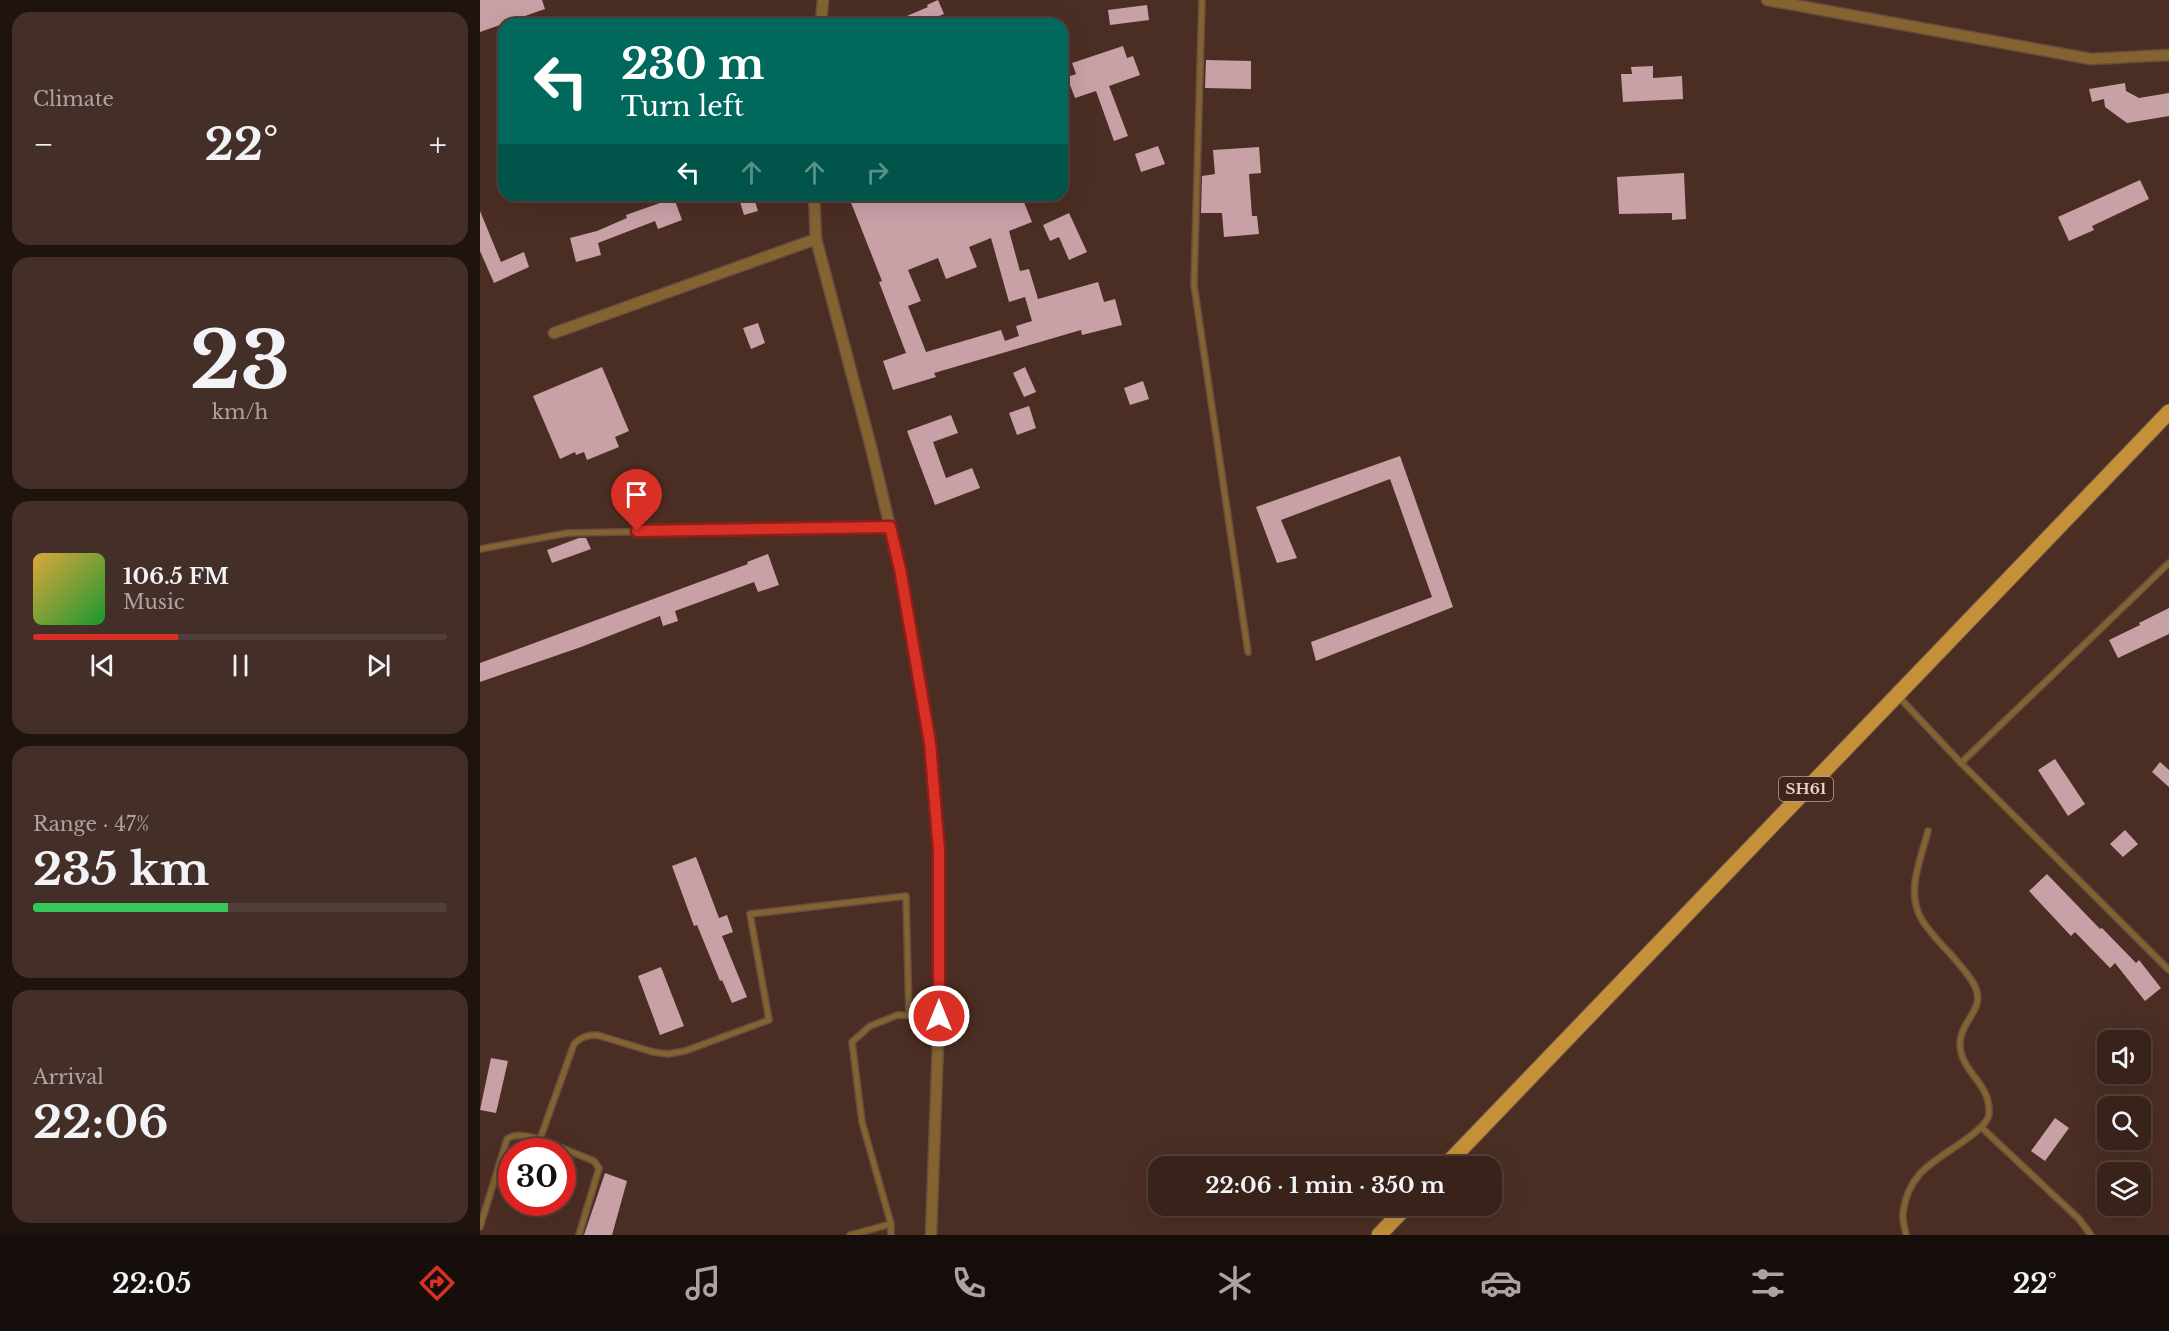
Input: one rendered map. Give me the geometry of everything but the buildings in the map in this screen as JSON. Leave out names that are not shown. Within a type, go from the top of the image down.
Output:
[{"type":"main road","name":"SH61","points":[[1455,1156],[2169,412]]},
{"type":"main road","points":[[1379,1235],[1397,1216]]},
{"type":"street","points":[[822,18],[823,0]]},
{"type":"street","points":[[1767,0],[2091,58],[2169,56]]},
{"type":"street","points":[[814,201],[816,239],[900,569],[930,743],[939,851],[939,1016],[931,1235]]},
{"type":"street","points":[[554,333],[816,239]]},
{"type":"lane","points":[[1202,0],[1194,285],[1248,652]]},
{"type":"lane","points":[[480,549],[568,533],[890,527]]},
{"type":"lane","points":[[1961,763],[2169,563]]},
{"type":"lane","points":[[1896,694],[1961,763],[2169,970]]},
{"type":"lane","points":[[1906,1235],[1903,1215],[1907,1194],[1919,1173],[1982,1127],[1989,1116],[1989,1101],[1985,1090],[1963,1058],[1960,1043],[1962,1030],[1977,1005],[1977,992],[1969,977],[1922,919],[1916,905],[1913,888],[1928,831]]},
{"type":"lane","points":[[540,1138],[574,1044],[579,1039],[588,1035],[597,1035],[653,1052],[668,1054],[685,1051],[769,1020],[750,914],[906,896],[909,1015]]},
{"type":"lane","points":[[891,1235],[891,1224],[862,1122],[852,1042],[870,1026],[898,1015],[939,1016]]},
{"type":"lane","points":[[1982,1127],[2079,1219],[2091,1235]]},
{"type":"lane","points":[[509,1138],[519,1135],[535,1138]]},
{"type":"lane","points":[[576,1154],[594,1161],[599,1168],[579,1235]]},
{"type":"lane","points":[[480,1227],[498,1168]]},
{"type":"lane","points":[[850,1235],[891,1224]]},
{"type":"route","points":[[637,531],[890,527],[900,569],[930,743],[939,851],[939,1016]]}]
